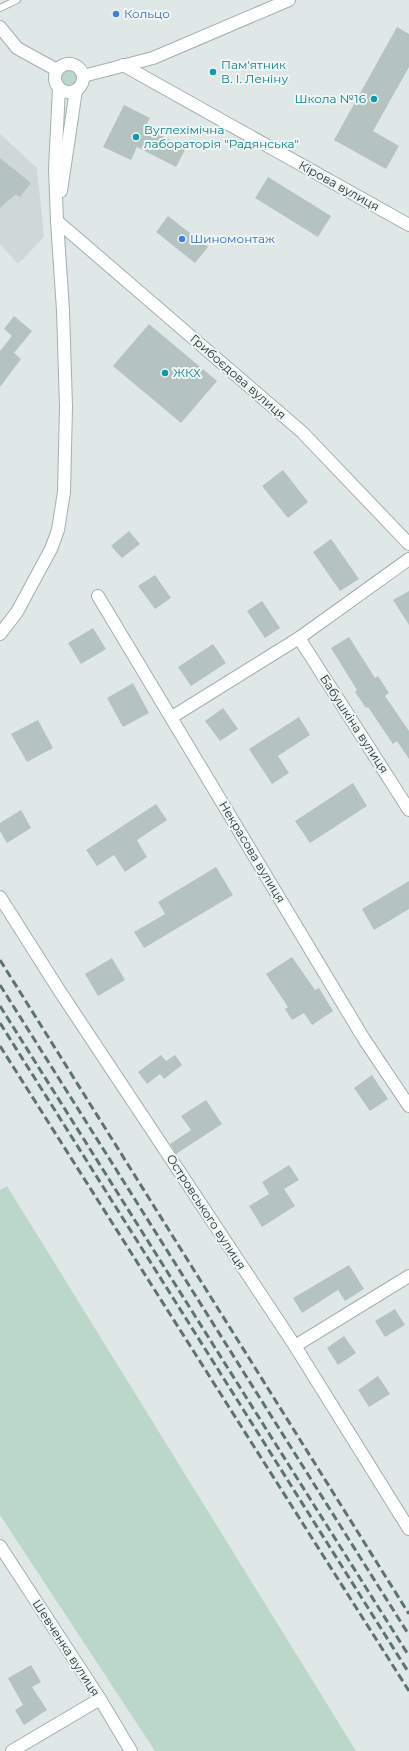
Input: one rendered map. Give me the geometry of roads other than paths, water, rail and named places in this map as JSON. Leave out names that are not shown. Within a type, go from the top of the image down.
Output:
[{"type":"street","points":[[83,76],[153,58],[285,1]]},
{"type":"street","points":[[0,27],[18,48],[57,70]]},
{"type":"street","points":[[0,634],[17,612],[51,549],[58,530],[64,492],[64,310],[57,221],[55,169],[59,88],[55,80],[57,70],[64,64],[73,64],[80,69],[83,76],[82,83],[76,90],[57,221]]},
{"type":"street","name":"Кірова вулиця","points":[[122,65],[409,225]]},
{"type":"street","points":[[59,88],[67,92],[76,90]]},
{"type":"street","name":"Грибоєдова вулиця","points":[[57,221],[302,432],[409,544]]},
{"type":"street","points":[[172,717],[299,638],[409,559]]},
{"type":"street","name":"Некрасова вулиця","points":[[98,596],[364,1039],[409,1106]]},
{"type":"street","name":"Бабушкіна вулиця","points":[[299,638],[409,810]]},
{"type":"street","name":"Островського вулиця","points":[[0,897],[58,990],[295,1346],[409,1529]]},
{"type":"street","points":[[295,1346],[409,1276]]},
{"type":"street","name":"Шевченка вулиця","points":[[0,1546],[100,1699],[131,1751]]},
{"type":"street","points":[[12,1751],[100,1699]]},
{"type":"lane","points":[[0,8],[17,0]]},
{"type":"railway","points":[[0,960],[409,1614]]},
{"type":"railway","points":[[0,985],[409,1635]]},
{"type":"railway","points":[[0,1006],[409,1656]]},
{"type":"railway","points":[[0,1023],[409,1673]]},
{"type":"railway","points":[[0,1046],[409,1691]]},
{"type":"place","name":"Кольцо","points":[[116,14]]},
{"type":"place","name":"Пам'ятник В. І. Леніну","points":[[213,72]]},
{"type":"place","name":"Школа №16","points":[[374,99]]},
{"type":"place","name":"Вуглехімічна лабораторія \"Радянська\"","points":[[136,137]]},
{"type":"place","name":"Шиномонтаж","points":[[182,239]]},
{"type":"place","name":"ЖКХ","points":[[165,373]]}]
